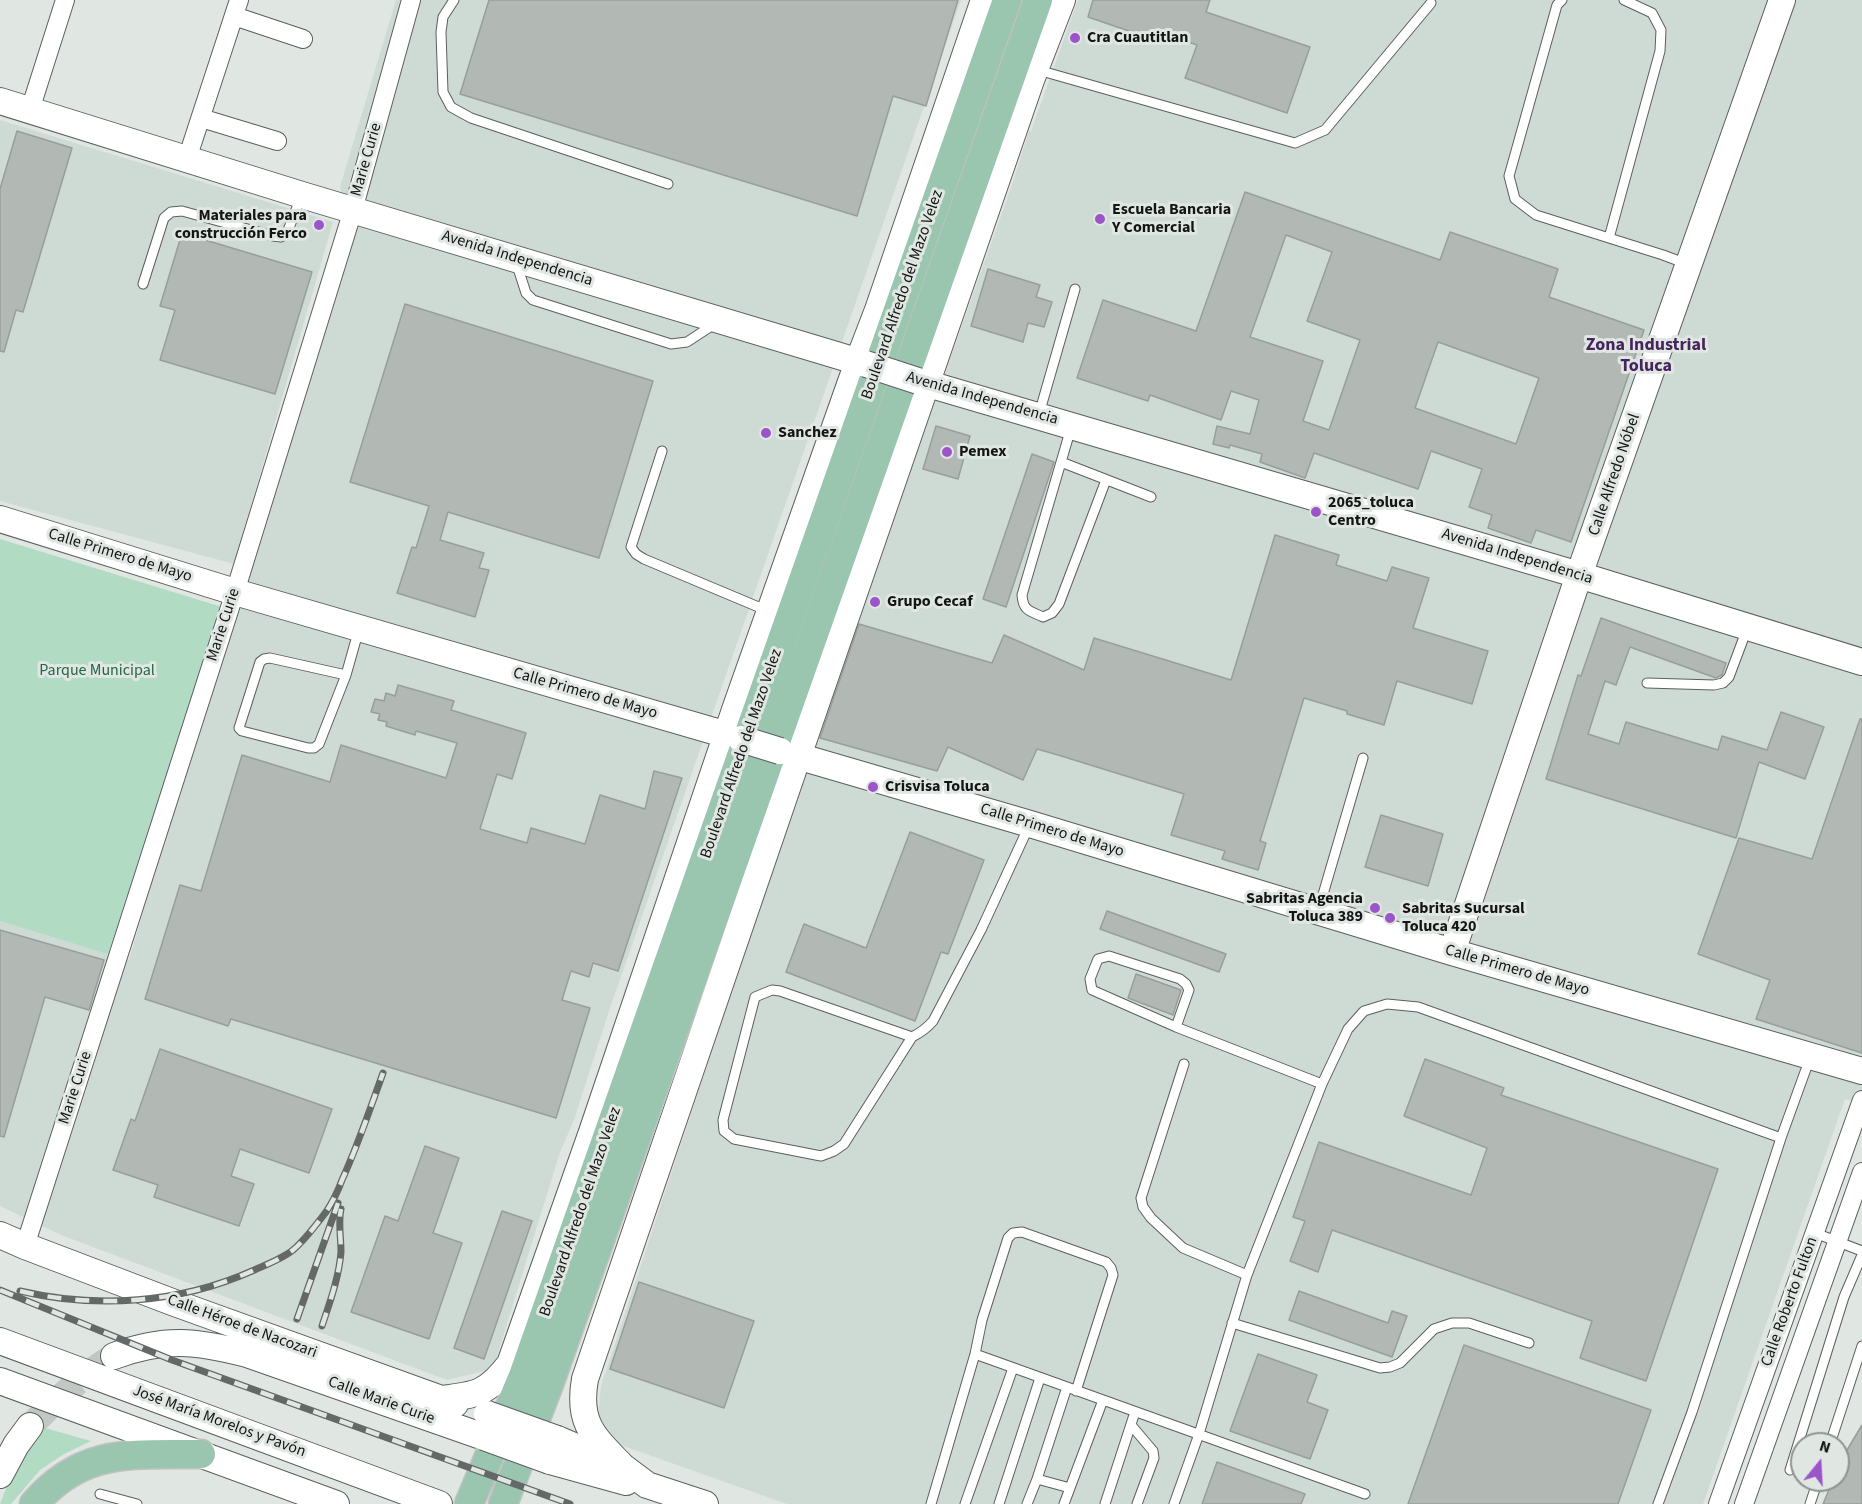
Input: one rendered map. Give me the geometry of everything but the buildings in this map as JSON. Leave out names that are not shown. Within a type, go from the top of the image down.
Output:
[{"type":"main road","name":"Boulevard Alfredo del Mazo Velez","points":[[441,1399],[484,1390],[500,1377],[510,1364],[735,737],[736,707],[862,363],[984,0]]},
{"type":"main road","name":"Boulevard Alfredo del Mazo Velez","points":[[469,1504],[527,1365],[1007,0]]},
{"type":"main road","name":"Boulevard Alfredo del Mazo Velez","points":[[504,1504],[548,1387],[1038,0]]},
{"type":"main road","points":[[647,1485],[623,1467],[593,1436],[587,1423],[583,1401],[585,1379],[789,753],[1062,0]]},
{"type":"main road","name":"Calle Alfredo Nóbel","points":[[1452,952],[1579,575],[1782,0]]},
{"type":"main road","name":"Avenida Independencia","points":[[0,101],[302,195],[922,382],[1579,575],[1862,662]]},
{"type":"main road","name":"Calle Primero de Mayo","points":[[0,519],[235,592],[735,737],[1317,912],[1862,1071]]},
{"type":"main road","name":"Calle Héroe de Nacozari","points":[[0,1235],[166,1300],[441,1399],[485,1426]]},
{"type":"main road","name":"José María Morelos y Pavón","points":[[0,1341],[439,1504]]},
{"type":"main road","name":"Calle Marie Curie","points":[[114,1356],[138,1347],[164,1342],[213,1345],[485,1426]]},
{"type":"main road","points":[[0,1383],[201,1454],[296,1493],[336,1504]]},
{"type":"main road","points":[[0,1475],[16,1445],[30,1426]]},
{"type":"main road","points":[[485,1426],[554,1450],[623,1467]]},
{"type":"main road","points":[[554,1450],[618,1480],[647,1485],[705,1504]]},
{"type":"main road","points":[[34,1504],[58,1480],[98,1460],[124,1455],[201,1454]]},
{"type":"street","points":[[30,110],[65,0]]},
{"type":"street","name":"Marie Curie","points":[[25,1246],[235,592],[353,210],[411,0]]},
{"type":"street","points":[[188,159],[236,8],[303,39]]},
{"type":"street","points":[[201,118],[277,141]]},
{"type":"street","name":"Calle Roberto Fulton","points":[[1718,1504],[1862,1100]]},
{"type":"street","name":"Calle Roberto Fulton","points":[[1744,1504],[1862,1172]]},
{"type":"lane","points":[[454,0],[443,17],[441,32],[443,92],[452,107],[471,118],[668,184]]},
{"type":"lane","points":[[1562,0],[1557,5],[1509,176],[1515,199],[1536,215],[1689,265]]},
{"type":"lane","points":[[1609,238],[1660,51],[1661,30],[1652,13],[1624,0]]},
{"type":"lane","points":[[1036,69],[1295,143],[1325,130],[1431,3]]},
{"type":"lane","points":[[143,284],[164,218],[171,212],[182,211],[281,237],[287,233],[302,195]]},
{"type":"lane","points":[[515,259],[526,293],[533,300],[671,344],[687,342],[721,320]]},
{"type":"lane","points":[[1038,416],[1075,289]]},
{"type":"lane","points":[[1071,426],[1022,595],[1022,604],[1026,609],[1043,616],[1052,613],[1059,604],[1106,480]]},
{"type":"lane","points":[[662,452],[631,547],[644,559],[770,611]]},
{"type":"lane","points":[[1061,462],[1151,497]]},
{"type":"lane","points":[[1647,682],[1714,685],[1723,683],[1729,677],[1748,627]]},
{"type":"lane","points":[[346,675],[270,658],[264,659],[260,662],[239,728],[242,731],[273,740],[308,748],[314,748],[319,744],[346,675],[359,628]]},
{"type":"lane","points":[[1317,912],[1363,758]]},
{"type":"lane","points":[[912,1037],[780,991],[764,992],[755,997],[723,1120],[724,1131],[734,1139],[821,1156],[844,1144],[912,1037],[926,1029],[933,1021],[981,930],[1030,824]]},
{"type":"lane","points":[[1176,1027],[1189,990],[1186,984],[1180,979],[1109,956],[1098,959],[1090,979],[1092,990],[1176,1027],[1322,1084]]},
{"type":"lane","points":[[1174,1504],[1199,1434],[1247,1275],[1322,1084],[1347,1029],[1364,1011],[1387,1004],[1418,1006],[1781,1138]]},
{"type":"lane","points":[[1658,1504],[1692,1412],[1810,1056]]},
{"type":"lane","points":[[1184,1064],[1141,1198],[1143,1207],[1151,1218],[1183,1248],[1247,1275]]},
{"type":"lane","points":[[931,1504],[975,1354],[982,1320],[1008,1238],[1013,1233],[1022,1232],[1106,1262],[1113,1275],[1028,1504]]},
{"type":"lane","points":[[1802,1432],[1844,1298],[1862,1253],[1815,1233]]},
{"type":"lane","points":[[1232,1323],[1380,1368],[1400,1363],[1434,1329],[1452,1323],[1469,1323],[1529,1343]]},
{"type":"lane","points":[[1834,1432],[1862,1346]]},
{"type":"lane","points":[[975,1354],[1365,1494]]},
{"type":"lane","points":[[965,1504],[1013,1368]]},
{"type":"lane","points":[[999,1504],[1040,1378]]},
{"type":"lane","points":[[1064,1504],[1103,1400]]},
{"type":"lane","points":[[1105,1504],[1135,1412]]},
{"type":"lane","points":[[1131,1425],[1153,1452],[1154,1458],[1137,1504]]},
{"type":"lane","points":[[1037,1479],[1070,1488]]},
{"type":"lane","points":[[100,1494],[137,1504]]},
{"type":"shaded area","points":[[396,0],[961,0],[609,1011],[574,1120],[560,1152],[493,1369],[447,1380],[61,1235],[0,1206],[0,921],[129,960],[347,208],[340,187]]},
{"type":"shaded area","points":[[1078,0],[1862,0],[1862,1104],[1845,1099],[1703,1504],[787,1504],[615,1443],[598,1418],[601,1386],[817,732],[1012,185],[1029,131],[1031,131]]},
{"type":"shaded area","points":[[0,120],[333,222],[234,564],[0,501]]},
{"type":"green space","name":"Parque Municipal","points":[[0,539],[222,607],[108,954],[0,921]]},
{"type":"green space","points":[[45,1428],[91,1441],[64,1454],[40,1470],[11,1504],[0,1504],[14,1468]]},
{"type":"tunnel","points":[[30,1426],[80,1380],[114,1356]]},
{"type":"railway","points":[[20,1291],[79,1300],[138,1300],[167,1296],[225,1282],[284,1256],[306,1237],[333,1201],[383,1073]]},
{"type":"railway","points":[[297,1319],[338,1203]]},
{"type":"railway","points":[[322,1326],[340,1261],[341,1209]]},
{"type":"railway","points":[[0,1290],[172,1360],[570,1504]]},
{"type":"place","name":"Cra Cuautitlan","points":[[1075,38]]},
{"type":"place","name":"Escuela Bancaria Y Comercial","points":[[1100,219]]},
{"type":"place","name":"Materiales para construcción Ferco","points":[[319,225]]},
{"type":"place","name":"Sanchez","points":[[766,433]]},
{"type":"place","name":"Pemex","points":[[947,452]]},
{"type":"place","name":"2065_toluca Centro","points":[[1316,512]]},
{"type":"place","name":"Grupo Cecaf","points":[[875,602]]},
{"type":"place","name":"Crisvisa Toluca","points":[[873,787]]},
{"type":"place","name":"Sabritas Agencia Toluca 389","points":[[1375,908]]},
{"type":"place","name":"Sabritas Sucursal Toluca 420","points":[[1390,918]]},
{"type":"district","name":"Zona Industrial Toluca","points":[[1646,356]]}]
